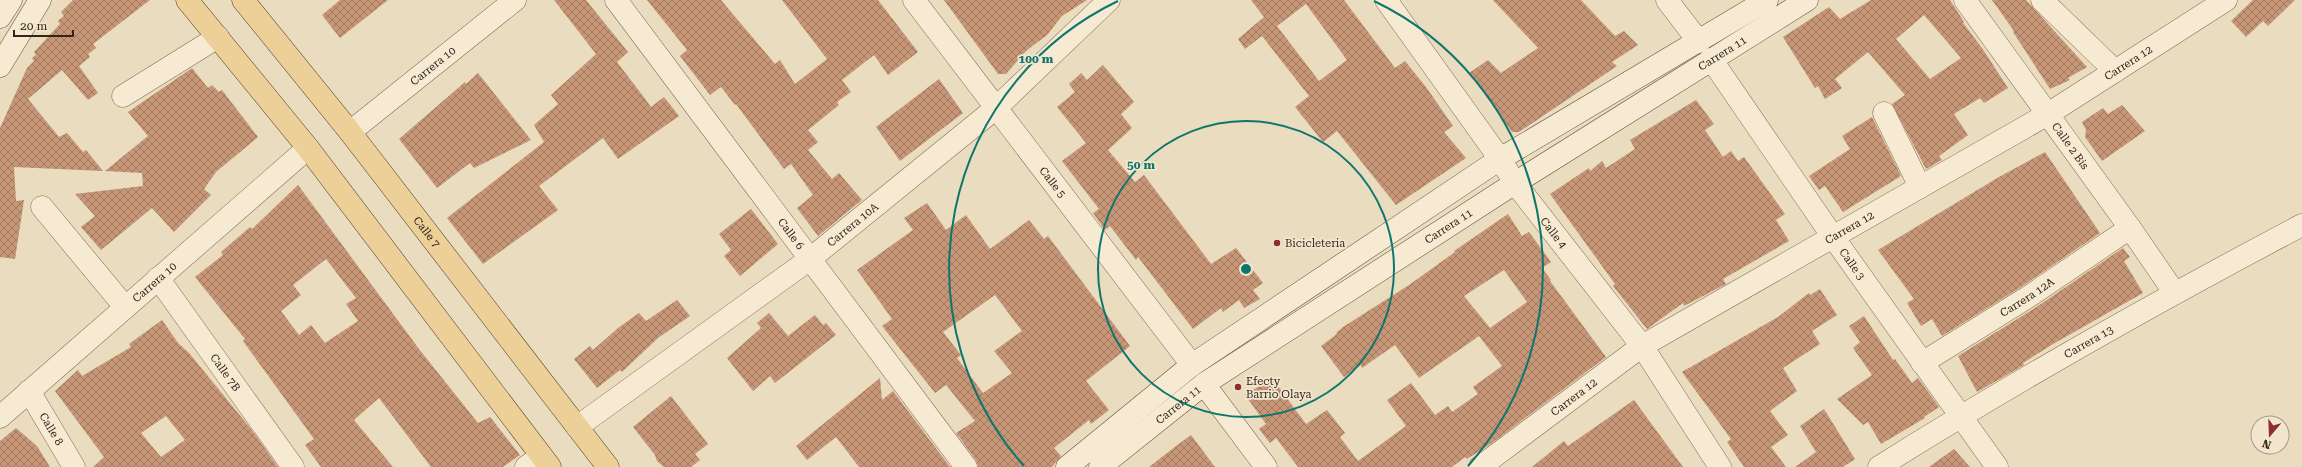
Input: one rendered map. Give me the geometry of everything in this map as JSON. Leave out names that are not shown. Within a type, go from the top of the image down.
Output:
[{"type":"main road","points":[[186,0],[308,148],[539,463]]},
{"type":"main road","name":"Calle 7","points":[[243,0],[350,132],[608,467]]},
{"type":"street","points":[[0,17],[11,0]]},
{"type":"street","points":[[0,66],[40,0]]},
{"type":"street","name":"Carrera 10","points":[[350,132],[515,0]]},
{"type":"street","name":"Calle 6","points":[[616,0],[966,467]]},
{"type":"street","name":"Calle 5","points":[[914,0],[1192,365]]},
{"type":"street","name":"Carrera 10A","points":[[577,427],[810,259],[996,108],[1109,0]]},
{"type":"street","name":"Calle 4","points":[[1386,0],[1500,159],[1515,183],[1642,346],[1720,467]]},
{"type":"street","name":"Calle 3","points":[[1667,0],[1705,51],[1833,237],[1997,467]]},
{"type":"street","name":"Carrera 11","points":[[1100,467],[1204,384],[1515,183],[1705,51],[1767,0]]},
{"type":"street","name":"Carrera 11","points":[[1067,467],[1192,365],[1500,159],[1705,51],[1807,0]]},
{"type":"street","name":"Calle 2 Bis","points":[[1965,0],[2130,228],[2174,292]]},
{"type":"street","points":[[2042,0],[2115,71]]},
{"type":"street","name":"Carrera 12","points":[[1480,467],[1642,346],[2048,114],[2115,71],[2205,7],[2226,0]]},
{"type":"street","points":[[123,96],[218,37]]},
{"type":"street","points":[[1884,114],[1920,187]]},
{"type":"street","name":"Carrera 10","points":[[0,416],[308,148]]},
{"type":"street","points":[[42,206],[125,307]]},
{"type":"street","name":"Carrera 13","points":[[1879,467],[1960,416],[2174,292],[2302,225]]},
{"type":"street","name":"Carrera 12A","points":[[1922,363],[2028,297],[2130,228]]},
{"type":"street","name":"Calle 7B","points":[[158,278],[293,467]]},
{"type":"street","points":[[1204,384],[1266,467]]},
{"type":"street","name":"Calle 8","points":[[29,391],[74,467]]},
{"type":"building","points":[[73,0],[150,0],[93,44],[96,48],[88,54],[90,57],[79,66],[98,93],[88,100],[62,70],[28,99],[59,137],[67,133],[83,152],[86,150],[103,171],[14,167],[16,201],[24,200],[15,259],[0,257],[0,128],[27,68],[34,61],[32,58],[36,55],[34,52],[60,24],[58,21],[64,16],[61,12]]},
{"type":"building","points":[[340,0],[388,0],[340,38],[322,15]]},
{"type":"building","points":[[554,0],[586,0],[628,52],[617,62],[651,107],[664,97],[679,116],[618,159],[603,138],[539,186],[558,210],[483,264],[447,218],[544,142],[534,125],[558,104],[551,95],[596,54]]},
{"type":"building","points":[[647,0],[721,0],[775,64],[780,60],[795,84],[827,59],[782,0],[878,0],[918,52],[888,75],[874,55],[842,80],[851,92],[837,102],[839,105],[808,130],[818,142],[808,150],[832,179],[839,173],[862,200],[818,236],[797,208],[813,195],[791,164],[784,169],[736,104],[735,105],[721,87],[710,95],[680,56],[687,50]]},
{"type":"building","points":[[944,0],[1087,0],[1062,16],[1047,35],[1026,51],[1006,74],[998,74]]},
{"type":"building","points":[[1251,0],[1344,0],[1395,68],[1405,61],[1426,87],[1453,126],[1444,132],[1466,158],[1396,205],[1337,131],[1323,142],[1295,107],[1309,96],[1262,36],[1245,49],[1238,39],[1264,17]],"holes":[[[1306,4],[1347,60],[1319,81],[1277,26]]]},
{"type":"building","points":[[1493,0],[1581,0],[1615,36],[1624,31],[1638,45],[1612,62],[1617,66],[1519,132],[1512,132],[1469,73],[1488,60],[1501,73],[1538,48]]},
{"type":"building","points":[[1871,0],[1950,0],[1964,22],[1963,23],[1982,48],[2008,88],[1984,103],[1980,98],[1954,114],[1968,135],[1939,156],[1942,160],[1926,169],[1892,104],[1905,95],[1868,52],[1835,79],[1842,88],[1825,99],[1818,86],[1815,88],[1783,37],[1829,7],[1840,19]],"holes":[[[1924,15],[1961,58],[1930,79],[1896,39]]]},
{"type":"building","points":[[1992,0],[2026,0],[2087,67],[2068,78],[2070,80],[2050,89],[2013,32],[2014,31]]},
{"type":"building","points":[[2253,0],[2295,0],[2268,26],[2263,21],[2246,37],[2231,21]]},
{"type":"building","points":[[1103,65],[1134,102],[1121,114],[1132,128],[1108,150],[1135,182],[1144,175],[1211,264],[1236,248],[1263,283],[1253,290],[1260,299],[1244,308],[1239,300],[1223,312],[1221,308],[1193,329],[1138,257],[1136,260],[1110,226],[1105,230],[1093,213],[1099,209],[1062,161],[1086,143],[1057,107],[1075,92],[1069,84],[1081,73],[1087,80]]},
{"type":"building","points":[[192,68],[208,88],[212,85],[219,92],[222,90],[258,137],[216,172],[204,189],[211,195],[174,232],[152,208],[101,250],[81,227],[95,216],[75,194],[143,186],[142,173],[105,171],[148,136],[128,112]]},
{"type":"building","points":[[478,73],[531,140],[474,168],[470,163],[437,188],[399,139],[465,82],[466,84]]},
{"type":"building","points":[[939,79],[963,113],[900,161],[876,127]]},
{"type":"building","points":[[1696,100],[1714,124],[1705,130],[1723,157],[1731,151],[1738,161],[1744,157],[1785,214],[1776,220],[1789,241],[1723,279],[1726,284],[1684,306],[1683,303],[1647,329],[1613,286],[1615,284],[1550,194],[1589,168],[1590,171],[1602,161],[1606,168],[1635,149],[1630,140]]},
{"type":"building","points":[[2122,105],[2145,131],[2102,161],[2085,137],[2086,130],[2082,122],[2103,108],[2108,114]]},
{"type":"building","points":[[1872,117],[1901,176],[1843,212],[1825,186],[1819,190],[1809,176],[1850,149],[1842,136]]},
{"type":"building","points":[[2045,152],[2100,233],[2021,287],[1942,336],[1932,319],[1921,326],[1907,303],[1914,299],[1878,250],[1999,177]]},
{"type":"building","points":[[298,185],[419,349],[478,423],[490,417],[520,455],[503,467],[431,467],[379,398],[354,420],[393,467],[321,467],[305,445],[314,439],[243,341],[245,339],[195,277],[223,255],[221,252],[250,227],[252,229]],"holes":[[[326,259],[356,298],[346,304],[358,321],[325,343],[311,325],[299,335],[281,311],[301,295],[293,285]]]},
{"type":"building","points":[[927,203],[946,230],[966,215],[990,249],[1029,220],[1044,239],[1048,236],[1130,346],[1086,381],[1109,410],[1091,424],[1089,420],[1054,448],[1061,456],[1052,467],[978,467],[976,460],[956,433],[975,421],[946,385],[935,393],[882,326],[892,319],[857,270],[913,230],[904,218]],"holes":[[[995,295],[1022,331],[994,351],[1012,373],[983,393],[957,358],[961,355],[943,332]]]},
{"type":"building","points":[[751,209],[778,244],[740,276],[724,256],[731,250],[719,234]]},
{"type":"building","points":[[1508,214],[1522,236],[1529,232],[1551,262],[1542,268],[1606,357],[1492,443],[1467,459],[1465,457],[1452,467],[1298,467],[1276,438],[1270,443],[1259,429],[1266,424],[1245,395],[1272,378],[1306,424],[1327,410],[1345,433],[1340,437],[1358,461],[1406,426],[1387,400],[1411,383],[1435,415],[1448,406],[1452,412],[1478,394],[1473,387],[1502,366],[1479,336],[1419,378],[1395,345],[1362,368],[1361,365],[1344,377],[1321,346],[1337,334],[1336,333],[1343,327],[1409,285],[1455,252],[1454,251]],"holes":[[[1504,270],[1527,302],[1490,328],[1464,296]]]},
{"type":"building","points":[[2123,248],[2130,257],[2124,261],[2143,293],[2053,344],[2023,363],[2024,365],[1977,392],[1958,356],[2035,308]]},
{"type":"building","points":[[1820,289],[1837,315],[1812,331],[1820,344],[1783,368],[1797,391],[1770,411],[1788,435],[1771,447],[1786,467],[1744,467],[1727,442],[1731,439],[1682,372],[1778,317],[1809,293],[1810,295]]},
{"type":"building","points":[[677,300],[690,316],[658,338],[622,372],[620,370],[597,388],[574,359],[590,346],[593,350],[618,328],[639,313],[646,321]]},
{"type":"building","points":[[769,313],[788,336],[815,315],[823,325],[826,323],[836,335],[775,383],[770,376],[753,391],[727,358],[761,328],[757,323]]},
{"type":"building","points":[[1864,316],[1893,360],[1895,359],[1912,383],[1918,378],[1939,407],[1924,417],[1925,418],[1881,444],[1868,422],[1863,425],[1837,399],[1872,375],[1853,348],[1860,342],[1849,326]]},
{"type":"building","points":[[162,320],[178,343],[189,353],[251,429],[278,467],[93,467],[104,457],[55,391],[78,370],[82,376],[131,347],[129,344]],"holes":[[[166,416],[185,440],[161,457],[141,433]]]},
{"type":"building","points":[[880,378],[882,400],[893,391],[950,467],[859,467],[836,437],[807,460],[796,446]]},
{"type":"building","points":[[671,396],[708,444],[695,454],[700,460],[691,467],[664,467],[657,461],[655,455],[633,427]]},
{"type":"building","points":[[1634,400],[1683,467],[1532,467],[1564,441],[1568,446]]},
{"type":"building","points":[[1824,409],[1855,459],[1843,467],[1795,467],[1816,452],[1800,426]]},
{"type":"building","points":[[16,428],[37,446],[50,467],[0,467],[0,441]]},
{"type":"building","points":[[1191,435],[1215,467],[1149,467],[1176,446]]},
{"type":"building","points":[[1954,449],[1970,467],[1929,467]]},
{"type":"place","name":"Bicicleteria","points":[[1277,243]]},
{"type":"place","name":"Efecty Barrio Olaya","points":[[1238,387]]}]
